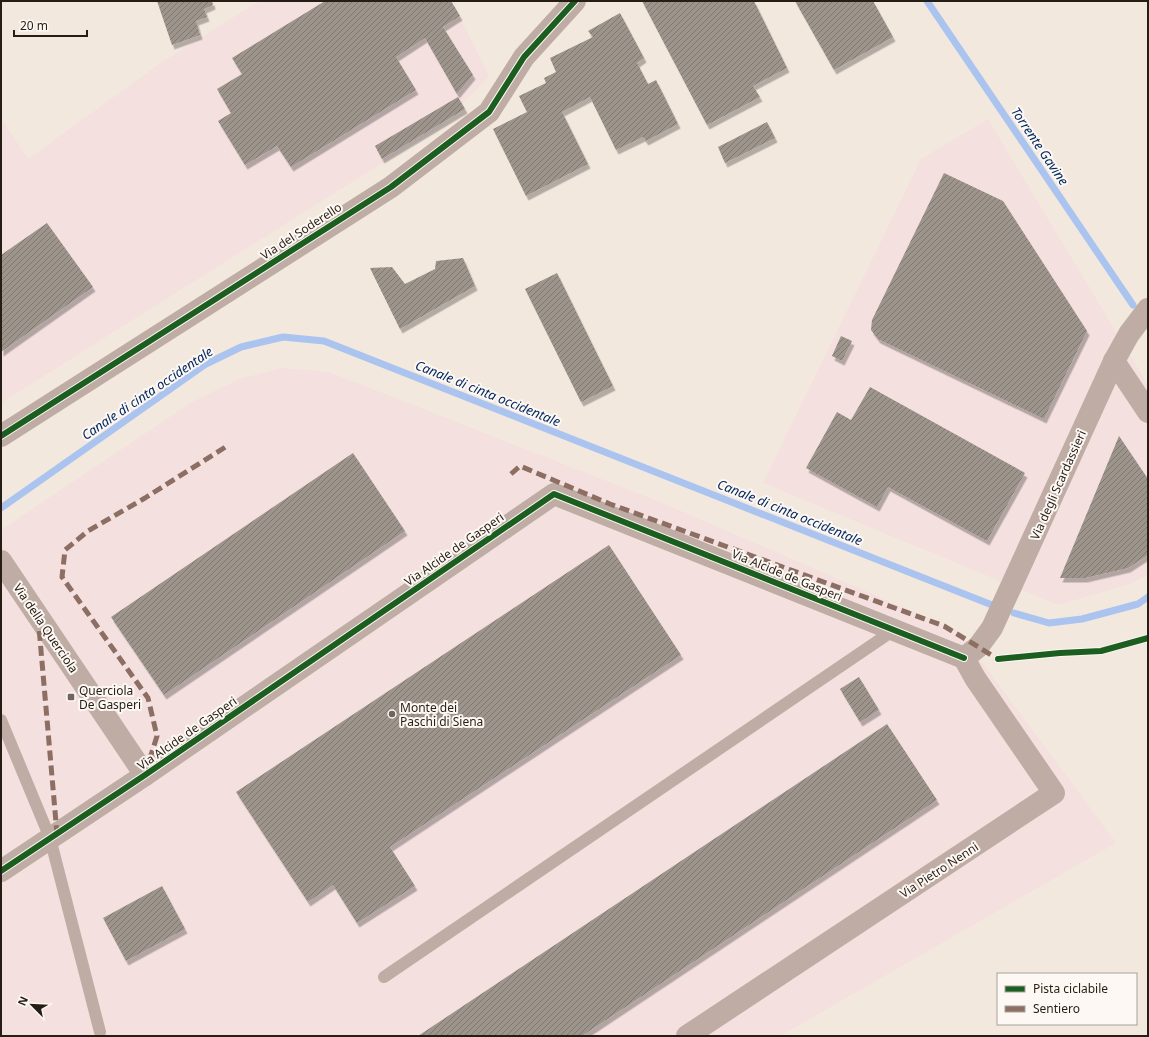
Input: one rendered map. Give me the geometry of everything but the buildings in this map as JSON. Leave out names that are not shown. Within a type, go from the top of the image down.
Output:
[{"type":"street","name":"Via del Soderello","points":[[1,436],[391,187],[489,112],[524,57],[575,1]]},
{"type":"street","name":"Via degli Scardassieri","points":[[964,658],[978,647],[992,628],[1114,361],[1129,334],[1148,309]]},
{"type":"street","points":[[1114,361],[1148,412]]},
{"type":"street","name":"Via Alcide de Gasperi","points":[[1,871],[145,775],[554,494],[964,658]]},
{"type":"street","name":"Via della Querciola","points":[[1,561],[145,775]]},
{"type":"street","name":"Via Pietro Nenni","points":[[688,1036],[1054,793],[975,678],[964,658]]},
{"type":"lane","points":[[384,977],[894,630]]},
{"type":"lane","points":[[1,720],[50,838],[100,1032]]},
{"type":"shaded area","points":[[259,1],[452,1],[489,76],[441,126],[1,403],[1,118],[28,159],[159,64]]},
{"type":"shaded area","points":[[988,119],[1148,385],[1148,574],[1133,583],[1058,605],[763,483],[921,159]]},
{"type":"shaded area","points":[[282,368],[329,372],[665,504],[960,632],[1116,843],[780,1036],[1,1036],[1,530],[192,402],[239,379]]},
{"type":"waterway","name":"Torrente Gavine","points":[[927,1],[1133,305]]},
{"type":"waterway","name":"Canale di cinta occidentale","points":[[1,508],[206,364],[241,347],[283,337],[324,341],[992,605]]},
{"type":"waterway","name":"Canale di cinta occidentale","points":[[1014,613],[1049,623],[1082,619],[1138,604],[1148,597]]},
{"type":"marked path","points":[[145,774],[157,736],[148,698],[62,577],[65,550],[88,531],[145,498],[227,446]]},
{"type":"marked path","points":[[511,474],[520,466],[610,504],[944,626],[1000,659]]},
{"type":"marked path","points":[[38,616],[57,834]]},
{"type":"cycle path","points":[[1,436],[391,187],[489,112],[524,57],[575,1]]},
{"type":"cycle path","points":[[1,871],[145,775],[554,494],[964,658]]},
{"type":"cycle path","points":[[998,659],[1101,651],[1148,638]]},
{"type":"place","name":"Querciola De Gasperi","points":[[71,697]]},
{"type":"place","name":"Monte dei Paschi di Siena","points":[[392,714]]}]
